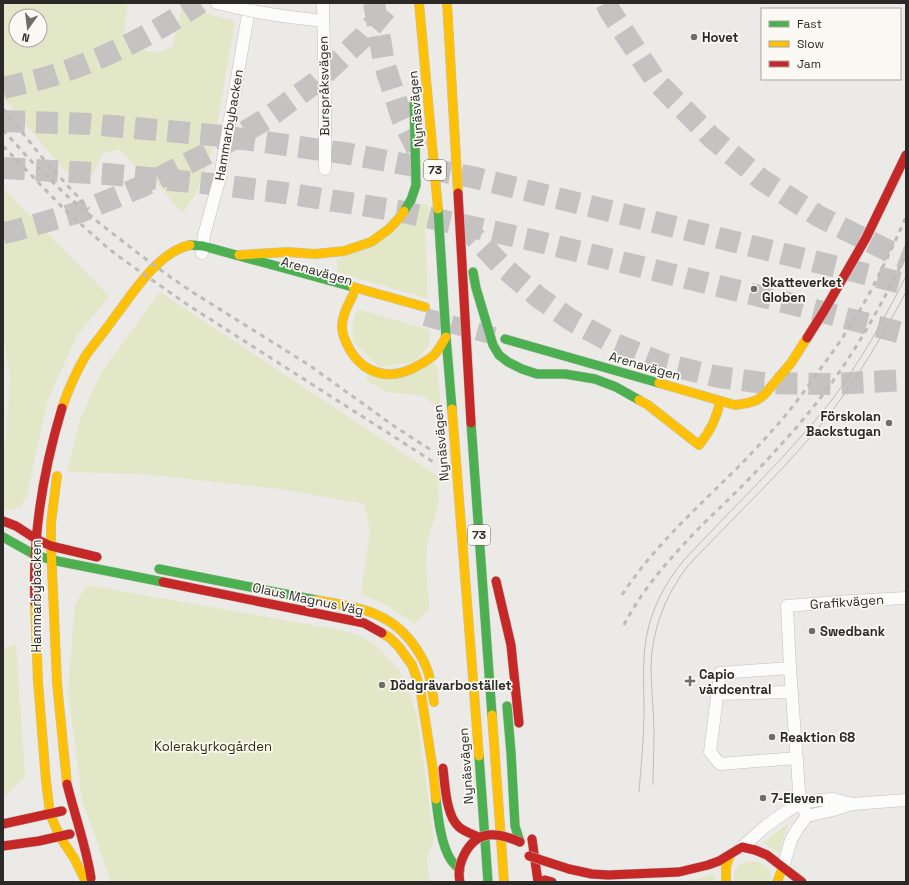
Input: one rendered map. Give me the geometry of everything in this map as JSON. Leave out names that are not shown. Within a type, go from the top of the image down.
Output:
[{"type":"main road","name":"Nynäsvägen","points":[[419,3],[437,189],[446,337],[488,882]]},
{"type":"main road","name":"73","points":[[448,3],[471,422],[504,882]]},
{"type":"main road","points":[[238,255],[288,252],[315,254],[344,251],[371,242],[389,229],[401,216],[411,200],[416,185],[413,95]]},
{"type":"main road","name":"Arenavägen","points":[[504,336],[721,398],[735,405],[756,400],[764,395],[791,363],[824,311],[866,238],[906,155]]},
{"type":"main road","points":[[458,187],[476,288],[493,345],[499,356],[522,370],[537,374],[565,374],[595,379],[616,387],[648,404],[699,445],[709,433],[716,418],[721,398]]},
{"type":"main road","name":"Hammarbybacken","points":[[86,882],[74,858],[60,837],[50,814],[46,781],[38,682],[34,583],[38,517],[44,479],[56,427],[70,386],[86,356],[140,283],[160,262],[174,251],[190,245],[200,252]]},
{"type":"main road","name":"Arenavägen","points":[[200,252],[238,255],[426,307]]},
{"type":"main road","name":"Arenavägen","points":[[200,252],[403,310]]},
{"type":"main road","points":[[476,288],[478,327]]},
{"type":"main road","points":[[353,295],[342,321],[342,332],[352,355],[368,369],[387,375],[403,373],[417,367],[434,355],[446,337]]},
{"type":"main road","name":"Hammarbybacken","points":[[59,466],[52,516],[51,546],[57,683],[66,779],[92,882]]},
{"type":"main road","points":[[3,521],[16,526],[36,539],[51,546],[104,558]]},
{"type":"main road","name":"Olaus Magnus Väg","points":[[3,536],[35,555],[52,560],[364,623],[390,638],[399,647],[412,665],[420,687],[433,770],[438,816],[444,844],[451,860],[460,870]]},
{"type":"main road","name":"Olaus Magnus Väg","points":[[149,567],[358,608],[379,615],[406,635],[420,654],[427,668],[432,686],[435,708]]},
{"type":"main road","points":[[501,643],[496,577],[511,644],[520,732]]},
{"type":"main road","points":[[467,714],[471,646]]},
{"type":"main road","points":[[506,698],[516,826],[520,842],[529,856],[532,870],[531,882]]},
{"type":"main road","points":[[442,764],[450,813],[456,825],[479,837]]},
{"type":"main road","points":[[3,824],[73,809]]},
{"type":"main road","points":[[460,882],[468,822]]},
{"type":"main road","points":[[531,831],[538,882],[542,880],[552,882]]},
{"type":"main road","points":[[3,846],[39,841],[79,832]]},
{"type":"main road","points":[[460,882],[461,862],[468,846],[473,840],[479,837],[496,834],[506,836],[520,842]]},
{"type":"main road","points":[[529,856],[569,869],[592,874],[665,874],[708,865],[719,861],[742,847],[765,853],[774,859],[793,877],[802,882]]},
{"type":"main road","points":[[726,882],[726,867],[730,855]]},
{"type":"main road","points":[[777,882],[783,867]]},
{"type":"street","name":"Hammarbybacken","points":[[200,252],[220,177],[250,3]]},
{"type":"street","name":"Burspråksvägen","points":[[322,3],[325,169]]},
{"type":"street","points":[[218,4],[282,16],[323,21]]},
{"type":"street","name":"Grafikvägen","points":[[790,668],[787,606],[906,598]]},
{"type":"street","points":[[797,758],[720,764],[710,752],[720,673],[790,668],[801,803],[807,816]]},
{"type":"street","points":[[718,694],[792,692]]},
{"type":"street","points":[[742,847],[766,826],[801,803],[833,799],[852,804]]},
{"type":"street","points":[[783,867],[791,840],[807,816],[852,804],[906,800]]},
{"type":"green space","points":[[3,3],[128,3],[124,32],[127,47],[159,53],[173,46],[176,28],[183,6],[235,21],[215,138],[206,169],[195,195],[183,212],[174,205],[164,190],[119,150],[103,153],[93,174],[79,180],[67,173],[3,97]]},
{"type":"green space","points":[[3,188],[109,296],[76,337],[47,402],[27,495],[21,506],[10,510],[3,508],[3,452],[6,438],[10,377],[3,335]]},
{"type":"green space","points":[[421,204],[426,204],[428,206],[430,228],[425,229],[428,299],[337,272],[337,260],[414,212]]},
{"type":"green space","points":[[160,292],[438,476],[439,501],[427,545],[426,564],[429,609],[415,624],[390,607],[361,594],[370,530],[364,504],[280,489],[142,474],[67,472],[80,419],[101,373]]},
{"type":"green space","points":[[358,309],[429,330],[430,344],[414,362],[379,367],[353,341],[353,321]]},
{"type":"green space","points":[[435,363],[438,370],[440,403],[438,407],[421,395],[386,392],[366,380],[367,375]]},
{"type":"green space","name":"Kolerakyrkogården","points":[[87,585],[340,630],[361,636],[378,647],[399,670],[406,684],[417,716],[434,841],[427,858],[429,882],[111,882],[82,800],[68,689],[75,604]]},
{"type":"green space","points":[[16,644],[25,777],[3,798],[3,649]]},
{"type":"green space","points":[[786,825],[788,826],[783,839],[781,852],[779,853],[763,843]]},
{"type":"green space","points":[[758,862],[767,867],[771,876],[770,882],[736,882],[734,872],[740,864]]},
{"type":"green space","points":[[714,874],[716,882],[684,882]]},
{"type":"tunnel","points":[[3,88],[51,76],[109,54],[165,25],[200,3]]},
{"type":"tunnel","points":[[374,3],[384,63],[402,118],[417,149]]},
{"type":"tunnel","points":[[3,233],[80,212],[143,186],[218,148],[266,119],[315,83],[362,38],[391,3]]},
{"type":"tunnel","points":[[606,3],[656,81],[711,137],[762,180],[820,217],[906,258]]},
{"type":"tunnel","points":[[3,121],[90,124],[222,136],[350,154],[472,177],[906,284]]},
{"type":"tunnel","points":[[3,168],[107,174],[212,184],[285,193],[399,211],[536,241],[792,304],[906,334]]},
{"type":"tunnel","points":[[463,222],[470,232],[502,266],[538,297],[571,320],[615,344],[664,364],[719,377],[764,383],[832,384],[906,380]]},
{"type":"tunnel","points":[[425,317],[501,338]]},
{"type":"tram line","points":[[639,792],[644,733],[645,644],[651,618],[661,594],[683,561],[796,443],[831,401],[871,340],[906,276]]},
{"type":"tram line","points":[[653,784],[654,717],[651,675],[652,653],[661,614],[672,590],[687,567],[798,452],[832,411],[871,353],[906,292]]},
{"type":"railway","points":[[3,109],[46,162],[89,209]]},
{"type":"railway","points":[[3,130],[33,163],[65,194],[139,254],[197,295],[309,365],[394,426],[434,452]]},
{"type":"railway","points":[[3,146],[66,211],[109,249],[132,266],[188,305],[435,463]]},
{"type":"railway","points":[[622,595],[657,549],[753,452],[799,398],[838,345],[862,306],[883,267],[906,217]]},
{"type":"railway","points":[[624,625],[650,584],[670,559],[767,460],[801,422],[824,393],[866,330],[906,254]]},
{"type":"traffic: fast","points":[[404,211],[411,200],[416,185],[414,102]]},
{"type":"traffic: fast","points":[[438,209],[452,409]]},
{"type":"traffic: fast","points":[[190,245],[203,246],[353,287]]},
{"type":"traffic: fast","points":[[473,272],[476,288],[493,345],[499,355],[508,362],[537,374],[565,374],[595,379],[616,387],[639,400]]},
{"type":"traffic: fast","points":[[505,339],[659,383]]},
{"type":"traffic: fast","points":[[471,423],[492,715]]},
{"type":"traffic: fast","points":[[3,537],[35,555],[52,560],[163,582]]},
{"type":"traffic: fast","points":[[159,569],[316,600]]},
{"type":"traffic: fast","points":[[507,706],[515,826],[520,842]]},
{"type":"traffic: fast","points":[[479,756],[488,882]]},
{"type":"traffic: fast","points":[[436,799],[440,831],[445,847],[451,860],[460,870]]},
{"type":"traffic: slow","points":[[419,3],[438,209]]},
{"type":"traffic: slow","points":[[447,3],[458,193]]},
{"type":"traffic: slow","points":[[239,255],[288,252],[315,254],[344,251],[371,242],[389,229],[404,211]]},
{"type":"traffic: slow","points":[[62,408],[72,381],[86,355],[138,286],[167,256],[178,249],[190,245]]},
{"type":"traffic: slow","points":[[353,287],[425,307]]},
{"type":"traffic: slow","points":[[353,295],[343,318],[342,327],[344,339],[354,356],[364,366],[371,370],[378,373],[393,374],[414,368],[427,361],[434,355],[446,337]]},
{"type":"traffic: slow","points":[[659,383],[735,405],[748,403],[757,400],[764,395],[791,363],[807,338]]},
{"type":"traffic: slow","points":[[639,400],[648,405],[699,445],[712,424],[720,401]]},
{"type":"traffic: slow","points":[[452,409],[479,756]]},
{"type":"traffic: slow","points":[[57,476],[51,523],[51,546],[57,683],[67,784]]},
{"type":"traffic: slow","points":[[316,600],[367,611],[390,622],[400,630],[413,643],[424,661],[430,677],[434,702]]},
{"type":"traffic: slow","points":[[35,603],[38,682],[50,814],[60,837],[74,858],[86,882]]},
{"type":"traffic: slow","points":[[382,633],[390,638],[399,647],[412,665],[420,687],[436,799]]},
{"type":"traffic: slow","points":[[492,715],[504,882]]},
{"type":"traffic: slow","points":[[726,882],[726,867],[730,855]]},
{"type":"traffic: slow","points":[[777,882],[783,867]]},
{"type":"traffic: jam","points":[[807,338],[866,238],[906,155]]},
{"type":"traffic: jam","points":[[458,193],[471,423]]},
{"type":"traffic: jam","points":[[35,603],[35,554],[40,504],[49,456],[62,408]]},
{"type":"traffic: jam","points":[[3,521],[16,526],[36,539],[51,546],[97,557]]},
{"type":"traffic: jam","points":[[496,581],[511,645],[519,723]]},
{"type":"traffic: jam","points":[[163,582],[364,623],[382,633]]},
{"type":"traffic: jam","points":[[443,768],[447,800],[451,816],[459,827],[479,837]]},
{"type":"traffic: jam","points":[[67,784],[91,878]]},
{"type":"traffic: jam","points":[[3,824],[62,811]]},
{"type":"traffic: jam","points":[[3,846],[39,841],[70,834]]},
{"type":"traffic: jam","points":[[460,882],[459,872],[461,861],[469,847],[475,841],[481,837],[496,835],[520,842]]},
{"type":"traffic: jam","points":[[532,839],[538,882]]},
{"type":"traffic: jam","points":[[569,869],[592,874],[608,875],[679,872],[719,861],[742,847],[767,855],[802,882]]},
{"type":"traffic: jam","points":[[529,856],[569,869]]},
{"type":"traffic: jam","points":[[538,882],[545,880],[552,882]]},
{"type":"place","name":"Hovet","points":[[694,37]]},
{"type":"place","name":"Skatteverket Globen","points":[[754,289]]},
{"type":"place","name":"Förskolan Backstugan","points":[[889,423]]},
{"type":"place","name":"Swedbank","points":[[812,631]]},
{"type":"place","name":"Capio vårdcentral","points":[[690,681]]},
{"type":"place","name":"Dödgrävarbostället","points":[[382,685]]},
{"type":"place","name":"Reaktion 68","points":[[772,737]]},
{"type":"place","name":"7-Eleven","points":[[763,798]]}]
